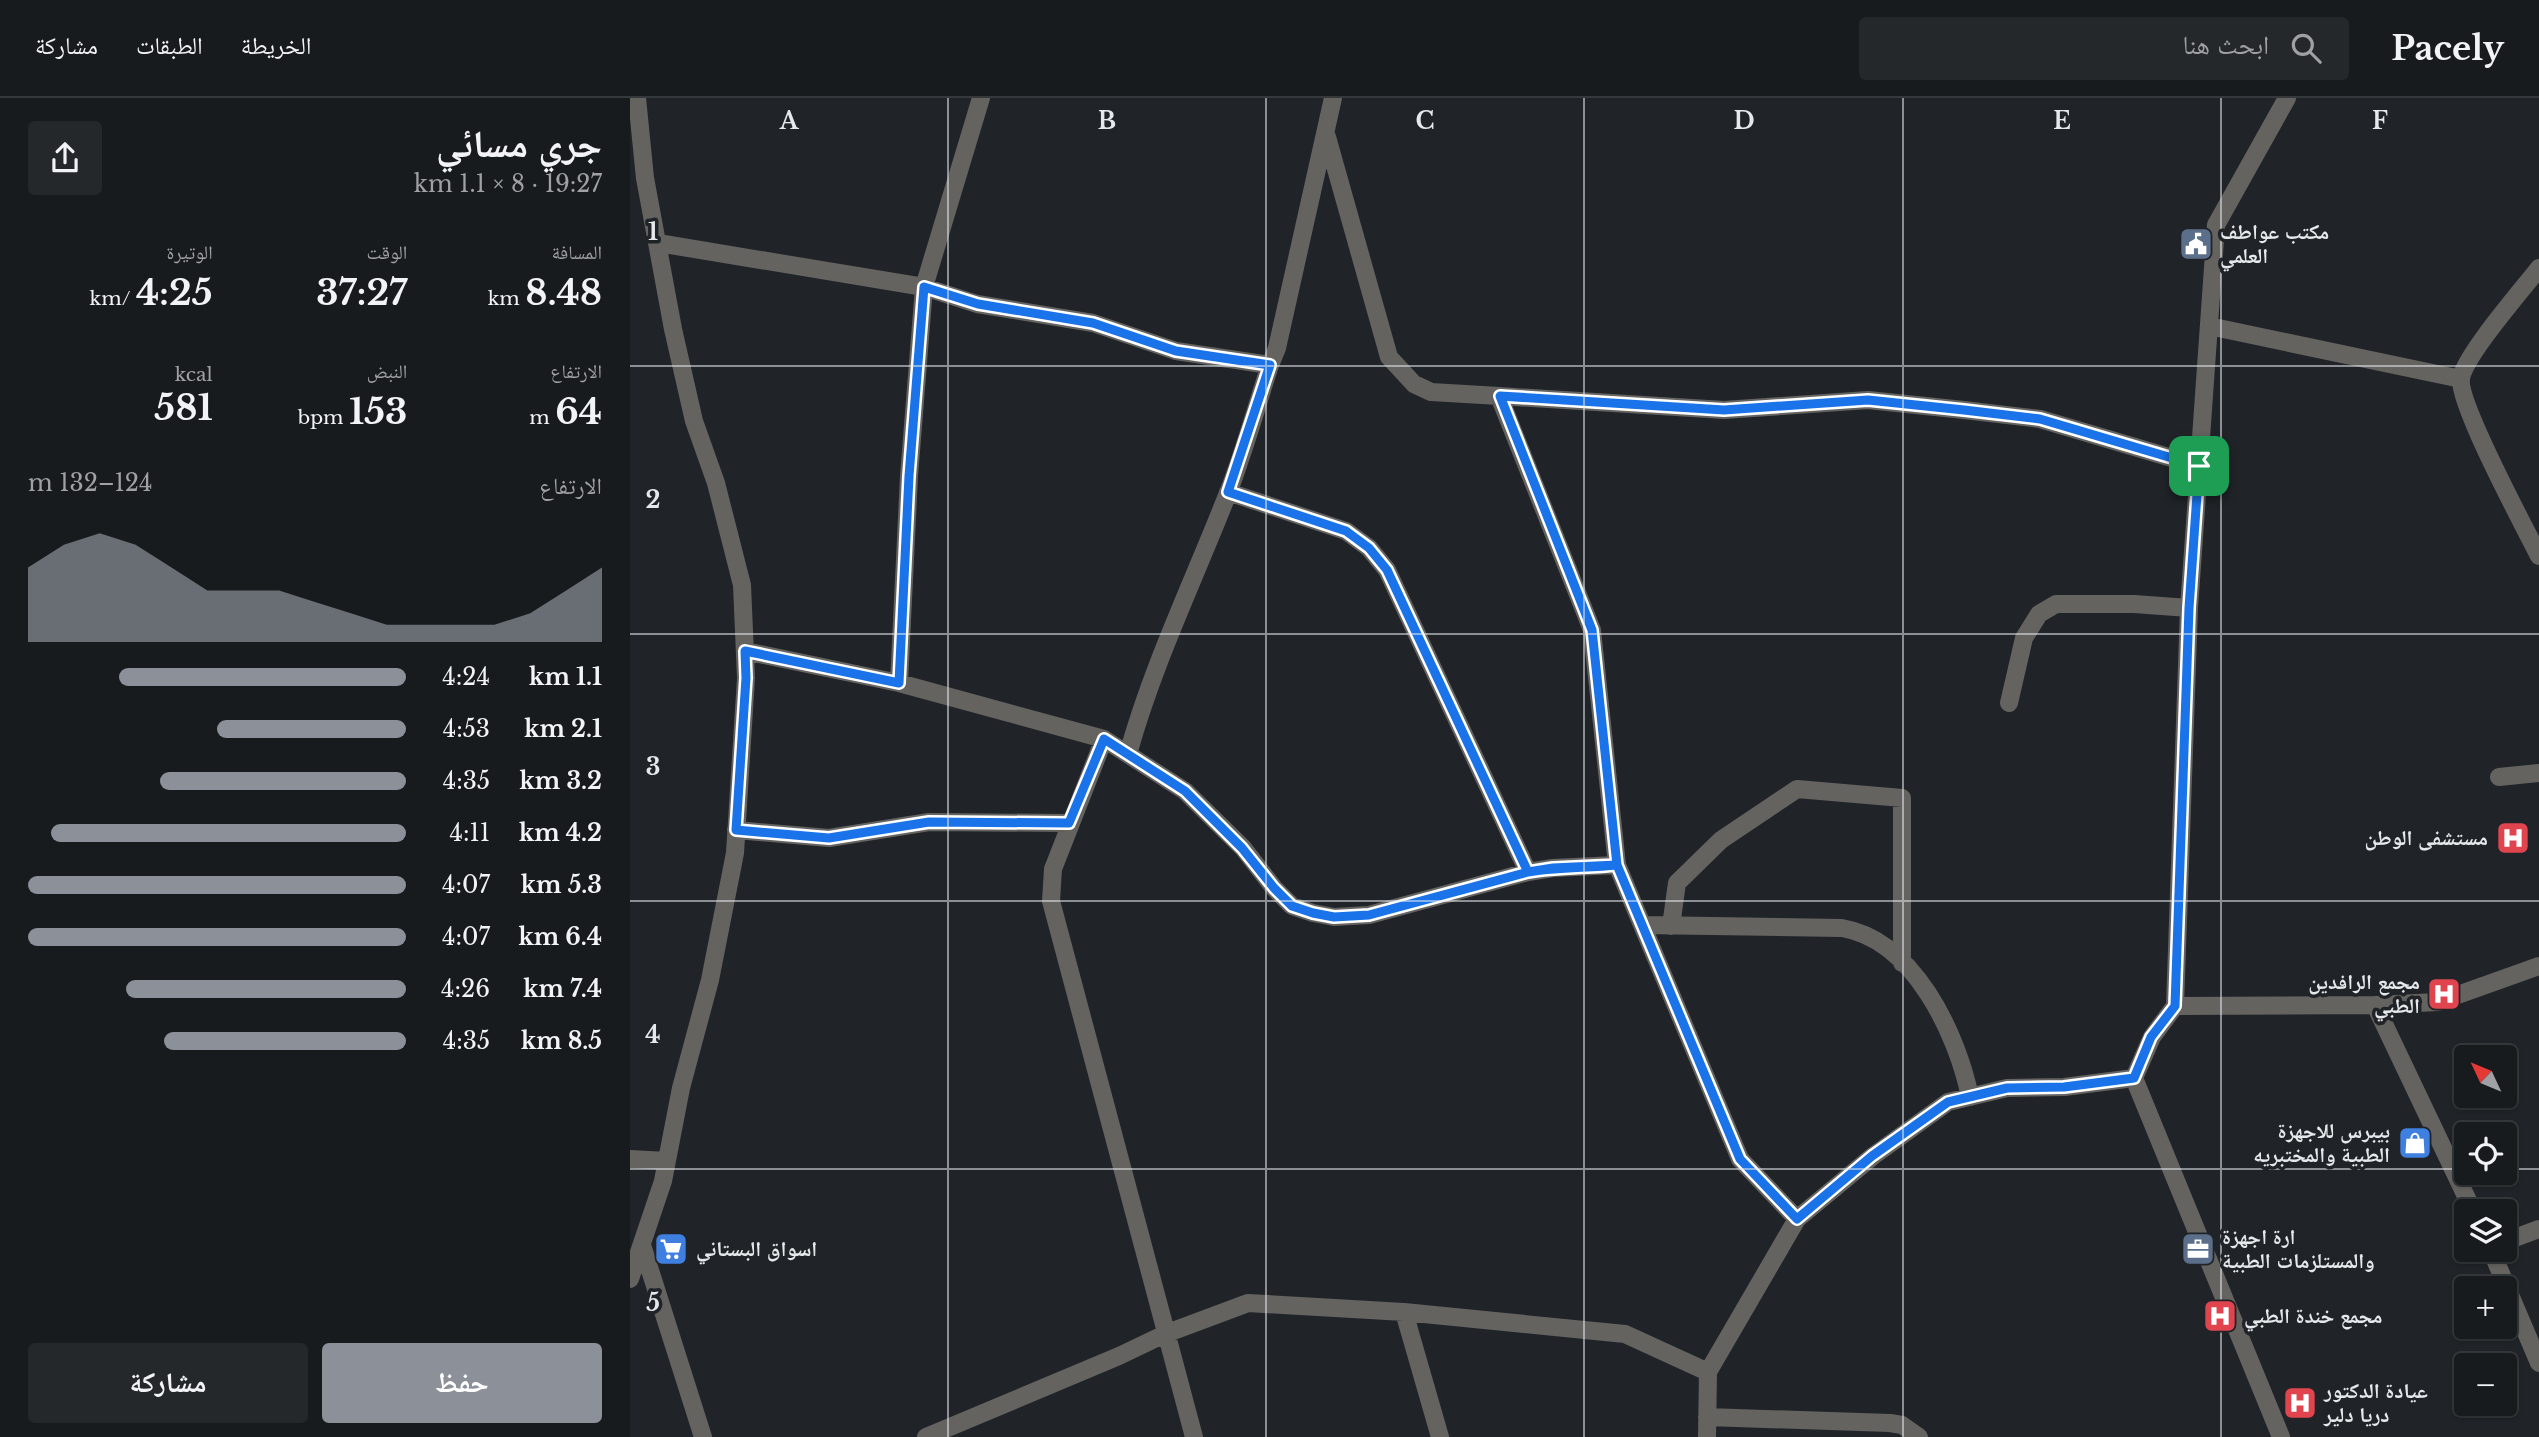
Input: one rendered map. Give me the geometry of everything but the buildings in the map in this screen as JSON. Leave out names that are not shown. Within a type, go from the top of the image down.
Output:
[{"type":"street","points":[[630,1279],[663,1181],[681,1088],[710,980],[735,853],[746,678],[742,585],[716,484],[694,421],[673,329],[645,178],[637,98]]},
{"type":"street","points":[[899,683],[909,476],[924,287],[981,98]]},
{"type":"street","points":[[1128,754],[1179,609],[1228,492],[1278,348],[1334,98]]},
{"type":"street","points":[[2281,1437],[2134,1078],[2151,1037],[2175,1006],[2189,608],[2216,225],[2287,98]]},
{"type":"street","points":[[1326,134],[1389,357],[1415,384],[1431,392],[1724,410],[1868,400],[2040,419],[2199,466]]},
{"type":"street","points":[[658,243],[924,287],[978,304],[1093,323],[1176,351],[1270,365]]},
{"type":"street","points":[[2539,268],[2476,349],[2461,379],[2472,418],[2539,556]]},
{"type":"street","points":[[2209,326],[2461,379]]},
{"type":"street","points":[[1500,396],[1592,630],[1617,865],[1740,1159],[1797,1219]]},
{"type":"street","points":[[1228,492],[1346,531],[1369,548],[1387,570],[1528,872]]},
{"type":"street","points":[[2009,703],[2024,638],[2039,614],[2056,604],[2134,604],[2189,608]]},
{"type":"street","points":[[745,651],[899,683],[1104,739],[1185,791],[1242,848],[1292,906],[1313,913],[1334,917],[1369,915],[1528,872],[1617,865]]},
{"type":"street","points":[[1104,739],[1053,869],[1051,901],[1194,1437]]},
{"type":"street","points":[[2499,777],[2539,773]]},
{"type":"street","points":[[1671,926],[1677,883],[1721,840],[1797,789],[1902,798],[1902,963]]},
{"type":"street","points":[[736,830],[829,838],[929,822],[1069,823]]},
{"type":"street","points":[[1642,925],[1842,928],[1866,934],[1902,963],[1924,989],[1949,1029],[1959,1054],[1970,1097]]},
{"type":"street","points":[[2175,1006],[2438,1002],[2539,966]]},
{"type":"street","points":[[2375,1005],[2467,1199]]},
{"type":"street","points":[[1707,1437],[1708,1372],[1797,1219],[1872,1156],[1948,1102],[2007,1088],[2064,1087],[2134,1078]]},
{"type":"street","points":[[630,1159],[667,1161]]},
{"type":"street","points":[[2517,1237],[2539,1229]]},
{"type":"street","points":[[642,1245],[703,1437]]},
{"type":"street","points":[[2496,1262],[2539,1363]]},
{"type":"street","points":[[926,1437],[1165,1334],[1248,1303],[1404,1312],[1625,1334],[1708,1372]]},
{"type":"street","points":[[1404,1312],[1440,1437]]},
{"type":"street","points":[[1707,1417],[1890,1423],[1902,1425],[1919,1437]]},
{"type":"place","name":"مكتب عواطف العلمي","points":[[2196,244]]},
{"type":"place","name":"مستشفى الوطن","points":[[2513,838]]},
{"type":"place","name":"مجمع الرافدين الطبي","points":[[2444,994]]},
{"type":"place","name":"بيبرس للاجهزة الطبية والمختبريه","points":[[2415,1143]]},
{"type":"place","name":"اسواق البستاني","points":[[671,1249]]},
{"type":"place","name":"ارة اجهزة والمستلزمات الطبية","points":[[2198,1249]]},
{"type":"place","name":"مجمع خندة الطبي","points":[[2220,1316]]},
{"type":"place","name":"عيادة الدكتور دريا دلير","points":[[2300,1403]]},
{"type":"route","points":[[2199,466],[2040,419],[1868,400],[1724,410],[1500,396],[1592,630],[1617,865],[1553,868],[1528,872],[1369,915],[1334,917],[1313,913],[1292,906],[1242,848],[1185,791],[1104,739],[1069,823],[929,822],[829,838],[736,830],[746,678],[745,651],[899,683],[909,476],[924,287],[978,304],[1093,323],[1176,351],[1270,365],[1228,492],[1346,531],[1369,548],[1387,570],[1528,872],[1617,865],[1740,1159],[1797,1219],[1872,1156],[1948,1102],[2007,1088],[2064,1087],[2134,1078],[2151,1037],[2175,1006],[2189,608],[2199,466]]}]
